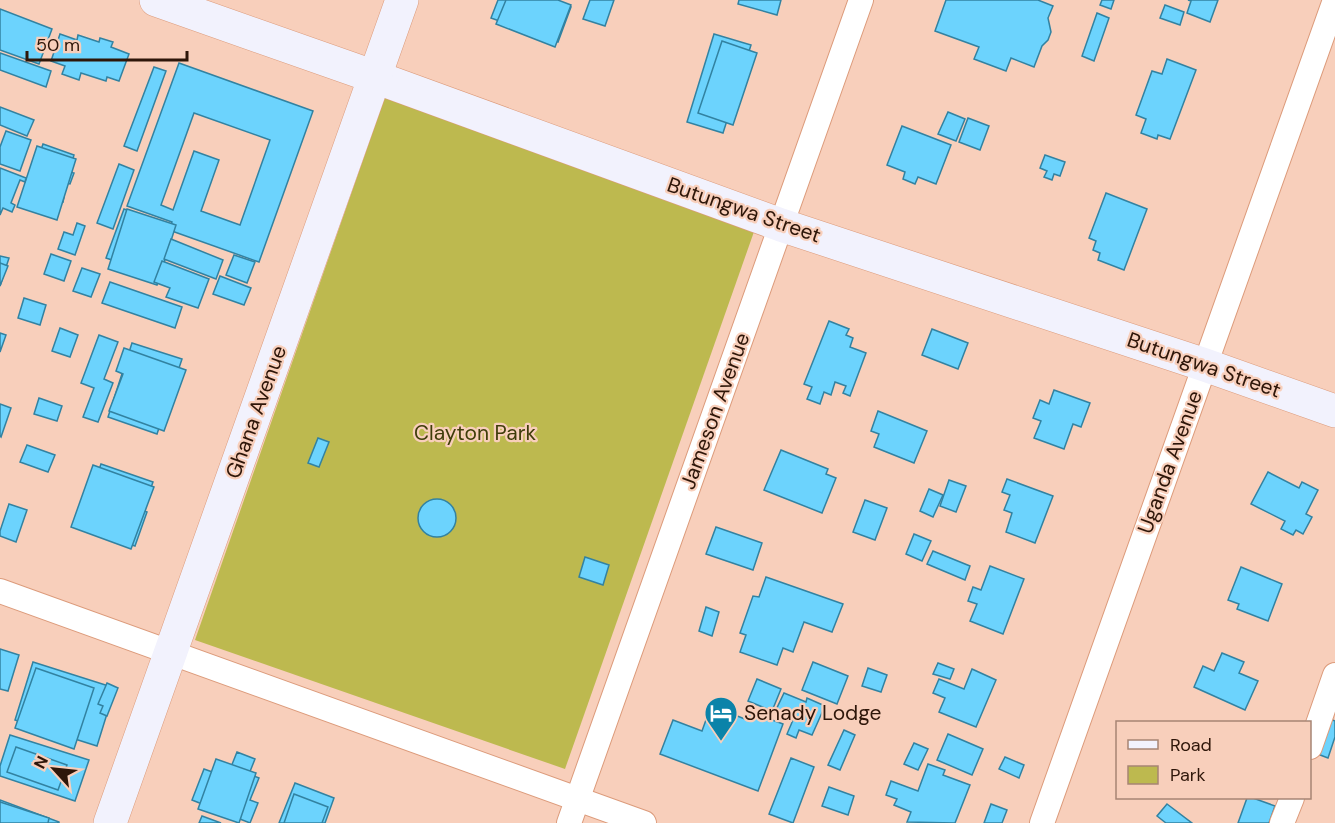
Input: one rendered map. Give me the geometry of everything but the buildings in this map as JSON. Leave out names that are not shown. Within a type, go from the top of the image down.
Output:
[{"type":"main road","name":"Butungwa Street","points":[[156,0],[781,225],[1205,365],[1335,411]]},
{"type":"main road","name":"Ghana Avenue","points":[[110,823],[402,0]]},
{"type":"street","name":"Jameson Avenue","points":[[569,823],[861,0]]},
{"type":"street","name":"Uganda Avenue","points":[[1042,823],[1335,0]]},
{"type":"street","points":[[0,591],[645,823]]},
{"type":"street","points":[[1311,744],[1335,675]]},
{"type":"street","points":[[1282,823],[1292,799]]},
{"type":"green space","name":"Clayton Park","points":[[385,97],[756,226],[565,769],[195,640]]},
{"type":"place","name":"Senady Lodge","points":[[721,742]]}]
